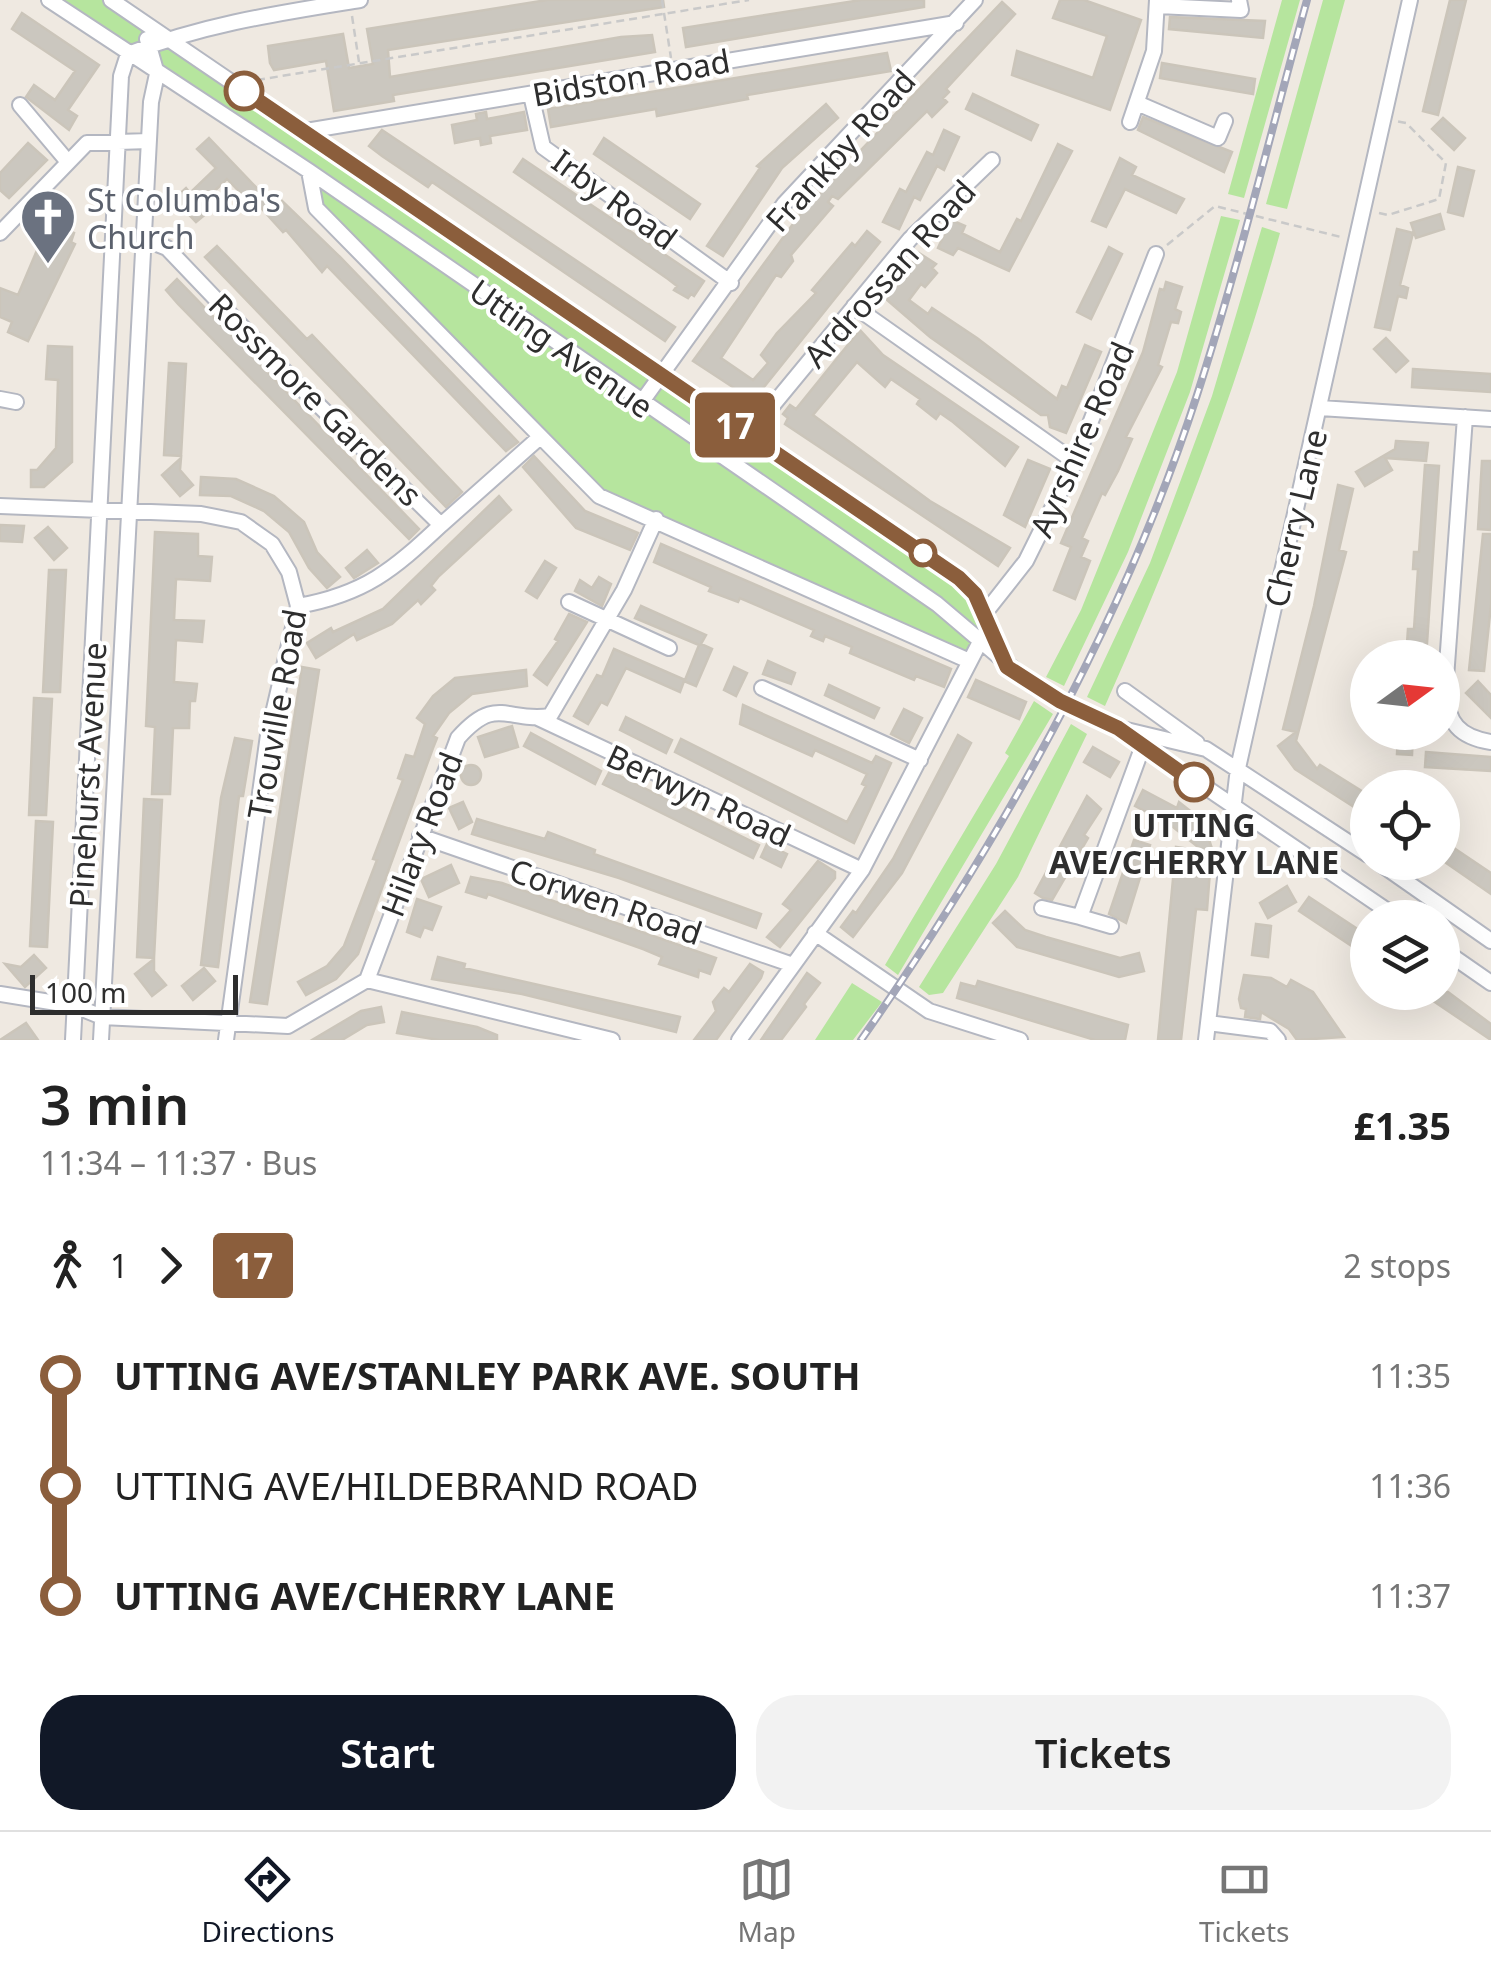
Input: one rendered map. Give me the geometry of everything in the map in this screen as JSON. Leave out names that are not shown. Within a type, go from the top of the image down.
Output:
[{"type":"street","name":"Utting Avenue","points":[[50,0],[309,171],[937,604],[1007,667],[1048,694],[1145,741],[1236,810],[1371,900]]},
{"type":"street","name":"Utting Avenue","points":[[111,0],[959,578],[975,594],[1007,667]]},
{"type":"street","name":"Frankby Road","points":[[641,403],[784,204],[956,24],[974,0]]},
{"type":"street","points":[[1130,122],[1154,51],[1157,3],[1241,10],[1239,0]]},
{"type":"street","name":"Cherry Lane","points":[[1206,1040],[1238,768],[1410,0]]},
{"type":"street","points":[[128,54],[230,20],[355,1]]},
{"type":"street","name":"Pinehurst Avenue","points":[[101,1040],[149,142],[157,74],[141,21]]},
{"type":"street","name":"Bidston Road","points":[[306,131],[956,24]]},
{"type":"street","name":"Pinehurst Avenue","points":[[73,1040],[118,105],[128,54]]},
{"type":"street","name":"Irby Road","points":[[532,95],[543,147],[730,282]]},
{"type":"street","points":[[1137,102],[1218,138],[1225,121]]},
{"type":"street","points":[[20,106],[68,162]]},
{"type":"street","points":[[3,222],[86,144],[149,142]]},
{"type":"street","name":"Ardrossan Road","points":[[749,434],[910,239],[992,160]]},
{"type":"street","name":"Utting Avenue","points":[[309,171],[316,208],[599,496],[968,660]]},
{"type":"street","name":"Rossmore Gardens","points":[[144,239],[167,248],[295,382],[441,525]]},
{"type":"street","name":"Ayrshire Road","points":[[985,613],[1026,562],[1075,462],[1156,254]]},
{"type":"street","points":[[854,306],[1075,462]]},
{"type":"street","points":[[0,399],[16,402]]},
{"type":"street","points":[[1320,408],[1491,419]]},
{"type":"street","points":[[1465,417],[1445,692],[1447,714],[1458,730],[1491,742]]},
{"type":"street","name":"Rossmore Gardens","points":[[298,606],[339,599],[388,575],[540,437]]},
{"type":"street","points":[[0,506],[129,514]]},
{"type":"street","name":"Trouville Road","points":[[129,514],[201,514],[241,522],[272,544],[289,572],[298,606],[268,735],[226,1040]]},
{"type":"street","points":[[538,718],[550,716],[606,621],[656,519]]},
{"type":"street","points":[[568,602],[669,648]]},
{"type":"street","points":[[738,1040],[862,870],[977,641],[991,630]]},
{"type":"street","points":[[762,688],[920,760]]},
{"type":"street","points":[[1125,691],[1206,750]]},
{"type":"street","name":"Hilary Road","points":[[366,980],[458,738],[472,722],[495,711],[538,718]]},
{"type":"street","name":"Berwyn Road","points":[[538,718],[862,870]]},
{"type":"street","name":"Utting Avenue","points":[[1145,741],[1206,750],[1350,844]]},
{"type":"street","points":[[1080,917],[1145,741]]},
{"type":"street","name":"Corwen Road","points":[[420,836],[792,965]]},
{"type":"street","points":[[1404,880],[1491,940]]},
{"type":"street","points":[[1042,908],[1111,926]]},
{"type":"street","points":[[816,933],[929,1011],[1020,1040]]},
{"type":"street","points":[[1460,961],[1491,983]]},
{"type":"street","points":[[0,994],[75,1006],[102,1017],[288,1026],[366,980],[612,1040]]},
{"type":"street","points":[[1208,1023],[1270,1031],[1278,1040]]},
{"type":"path","points":[[662,0],[672,68]]},
{"type":"path","points":[[233,84],[749,0]]},
{"type":"path","points":[[355,1],[359,64]]},
{"type":"path","points":[[1364,210],[1388,215],[1439,200],[1446,163],[1406,123],[1384,118]]},
{"type":"path","points":[[1156,254],[1215,206],[1357,241]]},
{"type":"green space","points":[[49,0],[111,0],[959,578],[991,630],[967,660],[599,496],[316,208],[309,171]]},
{"type":"green space","points":[[1282,0],[1300,0],[1244,198],[1228,194]]},
{"type":"green space","points":[[1323,0],[1345,0],[1287,209],[1266,204]]},
{"type":"green space","points":[[1221,216],[1240,220],[1190,392],[1128,552],[1064,686],[1046,677],[1081,610],[1177,372]]},
{"type":"green space","points":[[1262,227],[1280,233],[1243,354],[1179,531],[1105,706],[1087,697],[1150,563],[1212,396]]},
{"type":"green space","points":[[1034,701],[1053,714],[898,975],[885,965],[1009,756],[1005,753]]},
{"type":"green space","points":[[1071,724],[1087,734],[1018,877],[943,993],[929,995],[919,987],[996,864]]},
{"type":"green space","points":[[852,983],[882,1002],[853,1040],[815,1040]]},
{"type":"building","points":[[547,0],[663,0],[664,7],[388,50],[390,77],[621,37],[652,35],[655,52],[393,95],[394,101],[334,111],[326,61],[274,70],[270,63],[268,46],[343,34],[349,68],[373,64],[367,29]]},
{"type":"building","points":[[861,0],[924,0],[924,7],[686,47],[683,28]]},
{"type":"building","points":[[1060,0],[1084,0],[1141,20],[1110,110],[1012,75],[1017,51],[1093,78],[1107,36],[1053,18]]},
{"type":"building","points":[[1450,0],[1466,0],[1438,115],[1423,111]]},
{"type":"building","points":[[1002,2],[1015,14],[946,89],[949,92],[943,98],[947,102],[932,117],[927,111],[838,199],[832,196],[828,202],[833,206],[791,255],[793,261],[781,277],[776,275],[721,358],[753,380],[768,363],[761,355],[816,293],[812,290],[852,243],[855,246],[867,231],[880,242],[764,387],[757,403],[693,361],[801,213]]},
{"type":"building","points":[[22,13],[99,65],[68,110],[77,116],[69,130],[26,97],[34,85],[55,100],[75,71],[12,29]]},
{"type":"building","points":[[1170,17],[1265,21],[1263,38],[1169,29]]},
{"type":"building","points":[[887,53],[891,71],[747,95],[748,99],[657,116],[656,109],[551,127],[548,109]]},
{"type":"building","points":[[1162,63],[1255,79],[1253,94],[1160,78]]},
{"type":"building","points":[[973,94],[1038,125],[1031,140],[966,109]]},
{"type":"building","points":[[826,104],[838,118],[782,168],[723,256],[707,246],[760,168],[757,166]]},
{"type":"building","points":[[486,112],[487,119],[524,112],[527,130],[490,136],[491,143],[481,145],[480,138],[455,143],[452,125],[477,120],[476,114]]},
{"type":"building","points":[[1143,117],[1232,152],[1224,172],[1138,130]]},
{"type":"building","points":[[1443,118],[1465,138],[1454,150],[1432,129]]},
{"type":"building","points":[[382,130],[675,327],[665,341],[432,182],[428,187],[369,146]]},
{"type":"building","points":[[944,130],[959,137],[944,170],[937,166],[920,200],[914,197],[899,229],[883,222],[900,189],[906,192],[927,152],[933,155]]},
{"type":"building","points":[[209,138],[272,204],[279,198],[340,257],[518,442],[506,451],[327,266],[322,272],[286,230],[283,232],[261,208],[258,211],[227,179],[201,204],[208,212],[196,222],[174,199],[186,188],[190,193],[216,168],[197,149]]},
{"type":"building","points":[[604,138],[700,204],[690,219],[594,154]]},
{"type":"building","points":[[28,143],[47,160],[9,198],[0,190],[0,173]]},
{"type":"building","points":[[1058,144],[1072,151],[1009,271],[958,248],[953,255],[938,248],[951,220],[965,226],[962,233],[1000,252],[1017,219],[1021,221]]},
{"type":"building","points":[[1120,158],[1136,167],[1132,175],[1184,199],[1176,213],[1125,189],[1106,227],[1092,221]]},
{"type":"building","points":[[523,159],[704,281],[694,296],[688,298],[674,290],[677,286],[668,279],[514,172]]},
{"type":"building","points":[[1458,167],[1474,171],[1463,216],[1448,212]]},
{"type":"building","points":[[1440,214],[1444,229],[1416,238],[1411,223]]},
{"type":"building","name":"St Columba's Church","points":[[49,222],[74,233],[71,242],[75,244],[28,341],[8,332],[12,322],[0,317],[0,288],[18,295]]},
{"type":"building","points":[[1397,229],[1413,233],[1400,285],[1408,288],[1406,298],[1398,296],[1390,330],[1375,327]]},
{"type":"building","points":[[217,246],[307,339],[312,335],[462,492],[446,507],[205,257]]},
{"type":"building","points":[[1109,247],[1122,254],[1091,319],[1077,312]]},
{"type":"building","points":[[919,253],[936,264],[932,268],[937,273],[925,287],[921,284],[909,300],[928,314],[932,308],[977,338],[1057,399],[1062,386],[1067,388],[1085,345],[1101,352],[1066,433],[1050,427],[1048,415],[1041,415],[930,337],[886,299]]},
{"type":"building","points":[[177,279],[419,529],[409,539],[178,304],[166,290]]},
{"type":"building","points":[[1166,282],[1182,287],[1175,309],[1181,312],[1178,323],[1171,322],[1158,365],[1162,367],[1126,437],[1132,439],[1118,471],[1105,495],[1102,493],[1082,538],[1088,541],[1081,557],[1090,561],[1075,599],[1054,590],[1071,547],[1061,543],[1143,352],[1160,289],[1164,290]]},
{"type":"building","points":[[860,330],[883,355],[1018,447],[1005,466],[953,422],[940,413],[936,419],[917,404],[920,399],[891,379],[885,387],[857,362],[813,415],[930,501],[1010,548],[998,566],[785,424],[788,418],[783,414],[790,405],[796,409]]},
{"type":"building","points":[[1386,338],[1408,361],[1396,372],[1374,349]]},
{"type":"building","points":[[48,346],[72,347],[72,462],[44,487],[31,487],[31,470],[37,470],[56,448],[58,380],[46,379]]},
{"type":"building","points":[[169,363],[186,364],[181,456],[164,455]]},
{"type":"building","points":[[1413,369],[1491,374],[1491,392],[1412,387]]},
{"type":"building","points":[[1396,441],[1428,443],[1426,461],[1385,458],[1392,470],[1365,486],[1356,472],[1395,449]]},
{"type":"building","points":[[534,456],[585,511],[638,533],[630,550],[576,528],[523,467]]},
{"type":"building","points":[[181,458],[180,470],[193,485],[180,496],[162,475]]},
{"type":"building","points":[[1028,460],[1050,469],[1025,527],[1004,515]]},
{"type":"building","points":[[1482,461],[1491,461],[1491,530],[1478,529]]},
{"type":"building","points":[[1425,465],[1439,466],[1427,640],[1407,640],[1408,629],[1414,629],[1418,569],[1413,569],[1414,552],[1419,552]]},
{"type":"building","points":[[201,477],[236,479],[274,496],[304,522],[317,552],[340,577],[327,588],[309,568],[289,532],[264,511],[231,496],[200,495]]},
{"type":"building","points":[[1338,485],[1353,489],[1339,550],[1346,552],[1296,741],[1317,769],[1320,765],[1350,784],[1350,804],[1295,769],[1278,746],[1296,732],[1283,729],[1314,606]]},
{"type":"building","points":[[499,496],[511,510],[439,576],[431,586],[435,590],[421,604],[418,600],[392,624],[357,640],[354,634],[316,658],[307,643],[331,628],[333,632],[383,609]]},
{"type":"building","points":[[0,525],[24,526],[22,542],[0,541]]},
{"type":"building","points":[[48,527],[67,548],[54,560],[35,538]]},
{"type":"building","points":[[155,532],[198,534],[198,556],[212,557],[210,581],[176,579],[174,620],[204,621],[202,642],[176,640],[174,682],[197,684],[195,701],[190,701],[189,728],[173,728],[170,794],[152,794],[155,727],[146,726]]},
{"type":"building","points":[[1483,534],[1491,534],[1491,605],[1484,671],[1469,670]]},
{"type":"building","points":[[661,544],[951,669],[944,687],[916,676],[914,680],[850,653],[852,647],[825,636],[823,641],[811,636],[814,630],[740,598],[738,602],[709,591],[711,587],[654,562]]},
{"type":"building","points":[[367,550],[378,563],[354,578],[346,568]]},
{"type":"building","points":[[545,561],[556,568],[537,598],[526,591]]},
{"type":"building","points":[[49,570],[66,570],[60,692],[43,692]]},
{"type":"building","points":[[599,577],[611,584],[602,606],[575,591],[580,580],[592,588]]},
{"type":"building","points":[[641,606],[706,635],[701,644],[712,649],[696,686],[684,681],[680,692],[626,668],[607,705],[601,702],[588,724],[574,716],[597,675],[602,677],[614,649],[685,680],[699,645],[635,618]]},
{"type":"building","points":[[569,614],[587,622],[547,685],[534,675],[558,641],[555,639]]},
{"type":"building","points":[[768,661],[795,673],[791,684],[763,674]]},
{"type":"building","points":[[302,667],[319,670],[267,1004],[250,1002]]},
{"type":"building","points":[[734,667],[747,673],[736,696],[724,690]]},
{"type":"building","points":[[526,670],[527,686],[472,694],[449,713],[433,736],[437,738],[358,954],[336,979],[306,995],[298,982],[327,966],[344,946],[403,780],[398,778],[406,755],[414,757],[425,724],[417,718],[433,696],[455,678]]},
{"type":"building","points":[[976,680],[1026,702],[1019,719],[968,697]]},
{"type":"building","points":[[1478,681],[1491,695],[1491,718],[1466,693]]},
{"type":"building","points":[[829,685],[879,708],[874,718],[825,695]]},
{"type":"building","points":[[34,698],[52,699],[46,815],[29,815]]},
{"type":"building","points":[[743,705],[872,763],[876,756],[891,763],[854,843],[675,752],[681,739],[847,822],[866,786],[862,784],[867,774],[815,750],[812,756],[740,724]]},
{"type":"building","points":[[904,709],[922,718],[909,743],[891,734]]},
{"type":"building","points":[[626,717],[672,740],[666,753],[620,730]]},
{"type":"building","points":[[512,726],[518,747],[485,757],[478,737]]},
{"type":"building","points":[[531,733],[601,771],[595,784],[524,746]]},
{"type":"building","points":[[958,735],[971,743],[902,873],[853,937],[841,927],[853,911],[856,913],[893,859]]},
{"type":"building","points":[[235,738],[252,741],[243,796],[239,796],[218,967],[201,965],[221,798]]},
{"type":"building","points":[[1093,747],[1119,762],[1110,777],[1084,762]]},
{"type":"building","points":[[1397,750],[1412,750],[1412,755],[1397,754]]},
{"type":"building","points":[[1426,752],[1491,757],[1491,771],[1425,767]]},
{"type":"building","points":[[467,765],[475,765],[481,775],[475,785],[467,785],[461,779],[461,771]]},
{"type":"building","points":[[610,771],[759,845],[753,858],[603,784]]},
{"type":"building","points":[[1143,790],[1177,808],[1179,802],[1203,821],[1216,861],[1211,858],[1207,910],[1196,909],[1181,1040],[1158,1040],[1176,847],[1203,851],[1168,823],[1135,806]]},
{"type":"building","points":[[1087,796],[1101,809],[1052,900],[1043,898],[1035,893]]},
{"type":"building","points":[[144,799],[162,800],[154,958],[137,957]]},
{"type":"building","points":[[463,802],[472,822],[459,829],[449,808]]},
{"type":"building","points":[[477,819],[545,839],[548,832],[595,850],[594,854],[761,914],[756,928],[619,878],[472,834]]},
{"type":"building","points":[[36,821],[53,822],[47,947],[30,946]]},
{"type":"building","points":[[1134,840],[1150,845],[1126,923],[1109,914]]},
{"type":"building","points":[[767,844],[787,854],[781,867],[761,857]]},
{"type":"building","points":[[1460,852],[1491,873],[1491,894],[1460,872]]},
{"type":"building","points":[[818,861],[835,872],[835,878],[780,947],[767,937],[791,910],[783,904]]},
{"type":"building","points":[[451,865],[459,883],[429,897],[421,879]]},
{"type":"building","points":[[471,877],[502,883],[716,958],[710,974],[699,970],[698,977],[659,964],[662,957],[643,949],[488,894],[486,898],[466,892]]},
{"type":"building","points":[[1287,886],[1296,902],[1268,918],[1260,903]]},
{"type":"building","points":[[1309,897],[1350,924],[1350,945],[1299,911]]},
{"type":"building","points":[[417,899],[441,907],[432,930],[424,927],[420,937],[407,932]]},
{"type":"building","points":[[1005,911],[1025,930],[1046,937],[1120,958],[1139,953],[1144,971],[1119,977],[1017,947],[993,923]]},
{"type":"building","points":[[1256,924],[1271,926],[1268,957],[1252,955]]},
{"type":"building","points":[[34,955],[46,968],[25,987],[5,964],[21,967]]},
{"type":"building","points":[[438,957],[465,964],[464,968],[680,1017],[676,1032],[522,994],[432,979]]},
{"type":"building","points":[[154,959],[154,971],[166,985],[152,996],[135,974]]},
{"type":"building","points":[[750,964],[763,972],[761,978],[716,1040],[694,1040],[716,1011],[713,1002],[724,988],[729,992]]},
{"type":"building","points":[[204,968],[215,981],[193,1000],[182,986]]},
{"type":"building","points":[[807,973],[820,983],[804,1004],[806,1007],[781,1040],[761,1040]]},
{"type":"building","points":[[1244,975],[1271,978],[1287,987],[1291,980],[1313,992],[1344,1037],[1297,1040],[1289,1029],[1261,1012],[1260,1019],[1245,1017],[1246,1009],[1241,1008],[1239,999]]},
{"type":"building","points":[[978,981],[1128,1025],[1125,1040],[1095,1040],[957,998],[961,983],[976,987]]},
{"type":"building","points":[[1460,1001],[1491,1024],[1491,1040],[1447,1010],[1460,1010]]},
{"type":"building","points":[[381,1007],[384,1022],[367,1025],[342,1040],[312,1040],[361,1011]]},
{"type":"building","points":[[402,1012],[477,1027],[497,1035],[497,1040],[439,1040],[397,1033]]},
{"type":"building","points":[[26,1023],[38,1040],[0,1040]]},
{"type":"railway","points":[[861,1040],[1008,810],[1095,648],[1133,565],[1197,395],[1307,0]]},
{"type":"bus line","name":"17","points":[[244,91],[959,578],[975,594],[1007,667],[1036,688],[1118,728],[1194,782]]},
{"type":"place","name":"St Columba's Church","points":[[48,266]]},
{"type":"place","name":"UTTING AVE/CHERRY LANE","points":[[1194,782]]}]
